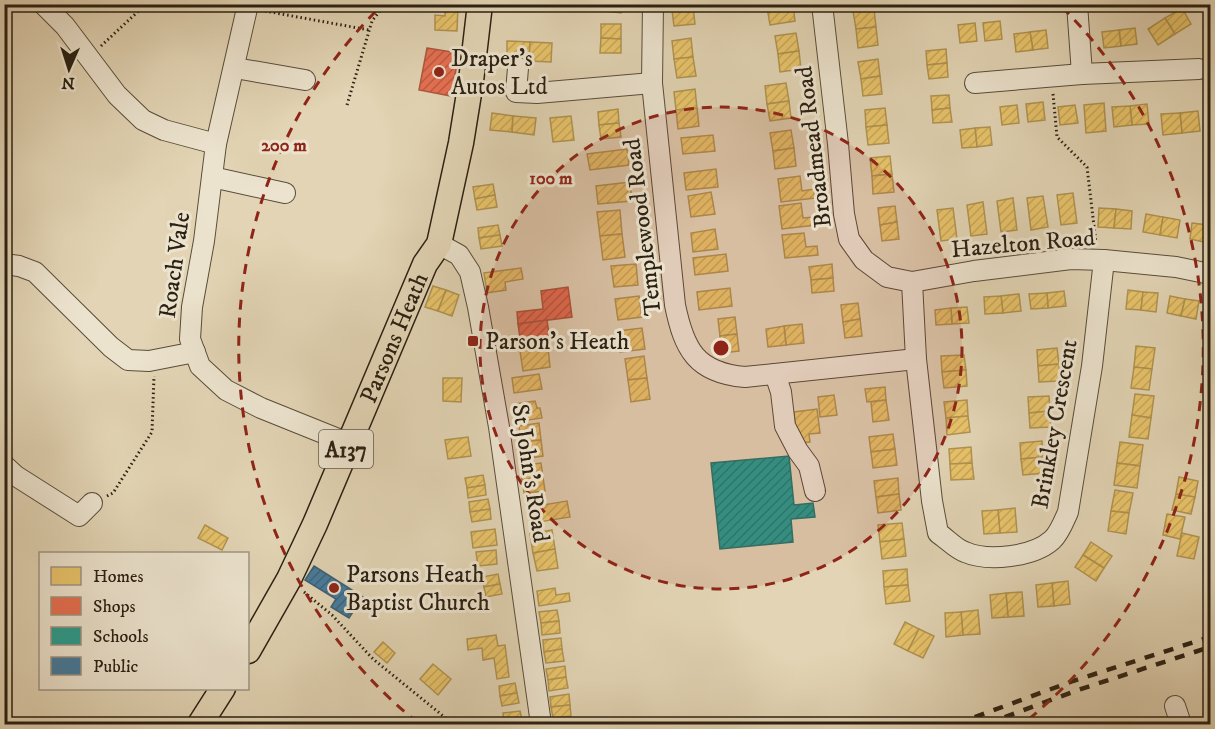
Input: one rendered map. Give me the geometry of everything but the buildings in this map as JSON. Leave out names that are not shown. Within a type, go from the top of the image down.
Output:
[{"type":"main road","name":"Parsons Heath","points":[[249,649],[289,579],[361,417],[425,264],[438,244],[463,132],[480,4]]},
{"type":"main road","points":[[200,724],[222,690]]},
{"type":"street","points":[[44,4],[65,26],[117,95],[143,120],[164,130],[216,144]]},
{"type":"street","name":"Templewood Road","points":[[653,4],[652,83],[675,304],[680,328],[689,349],[705,366],[723,375],[745,377],[916,358]]},
{"type":"street","name":"Broadmead Road","points":[[822,4],[844,214],[849,239],[864,260],[886,278],[912,282]]},
{"type":"street","points":[[1077,4],[1082,74]]},
{"type":"street","name":"Roach Vale","points":[[248,6],[216,144],[204,241],[192,307],[190,339],[200,366],[226,390],[261,408],[348,443]]},
{"type":"street","points":[[235,68],[305,80]]},
{"type":"street","points":[[518,68],[516,92],[537,93],[652,83]]},
{"type":"street","points":[[975,83],[1082,74],[1199,69]]},
{"type":"street","points":[[212,177],[285,193]]},
{"type":"street","name":"St John's Road","points":[[438,244],[459,255],[470,272],[478,307],[499,427],[541,724]]},
{"type":"street","name":"Hazelton Road","points":[[912,282],[1071,259],[1176,267],[1210,274]]},
{"type":"street","name":"Brinkley Crescent","points":[[912,282],[916,358],[932,501],[938,533],[965,553],[997,558],[1028,553],[1052,540],[1068,512],[1092,366],[1100,260]]},
{"type":"street","points":[[4,264],[35,272],[111,347],[128,360],[154,360],[195,352]]},
{"type":"street","points":[[775,374],[781,392],[785,426],[809,466],[815,491]]},
{"type":"street","points":[[4,465],[16,476],[80,516],[92,503]]},
{"type":"path","points":[[89,57],[146,4]]},
{"type":"path","points":[[348,105],[372,21],[385,4]]},
{"type":"path","points":[[248,6],[369,30]]},
{"type":"path","points":[[1052,77],[1057,137],[1087,167],[1100,260]]},
{"type":"path","points":[[92,503],[113,493],[152,432],[154,360]]},
{"type":"path","points":[[289,579],[332,615],[373,660],[453,724]]},
{"type":"railway","points":[[956,724],[1073,681],[1210,637]]},
{"type":"railway","points":[[986,724],[1078,690],[1210,647]]},
{"type":"place","name":"Draper's Autos Ltd","points":[[439,72]]},
{"type":"place","name":"Parson's Heath","points":[[473,341]]},
{"type":"place","name":"Parsons Heath Baptist Church","points":[[334,588]]}]
